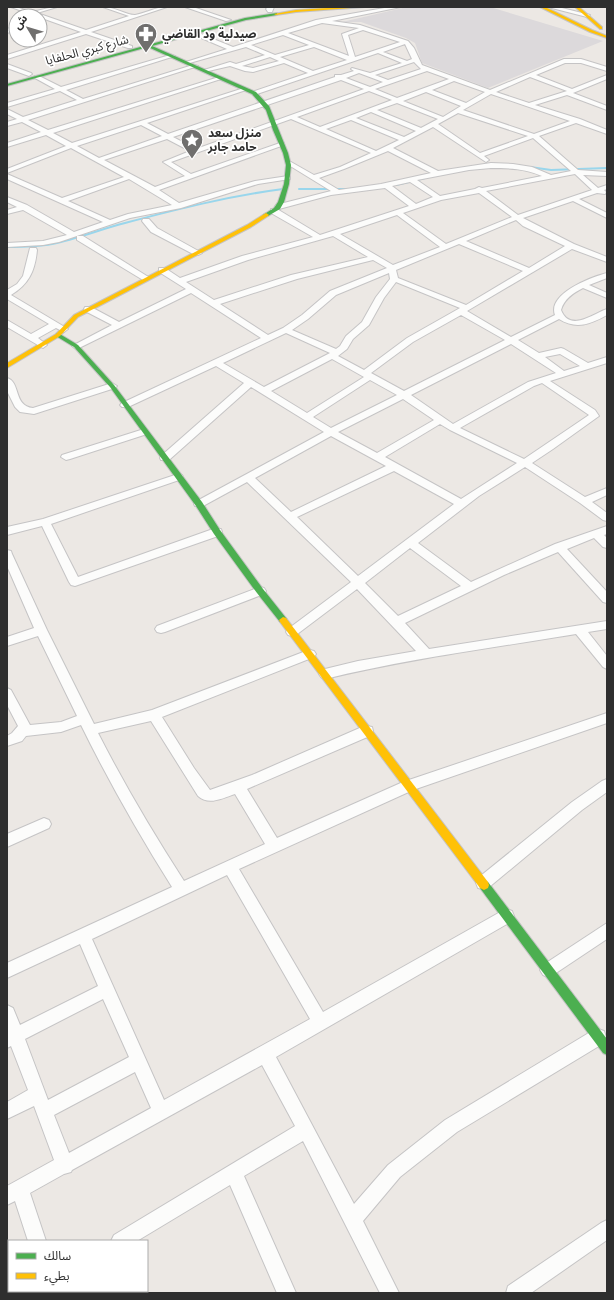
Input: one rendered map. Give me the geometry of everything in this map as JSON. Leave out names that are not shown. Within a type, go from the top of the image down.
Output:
[{"type":"street","points":[[106,7],[134,16]]},
{"type":"street","points":[[7,57],[164,7]]},
{"type":"street","points":[[188,7],[228,20]]},
{"type":"street","points":[[195,9],[202,7]]},
{"type":"street","points":[[7,80],[33,76],[130,46],[271,9],[313,7]]},
{"type":"street","name":"شارع كبري الحلفايا","points":[[7,85],[33,76],[246,19],[276,13],[363,7]]},
{"type":"street","points":[[7,124],[83,101],[123,91],[232,49],[318,21],[398,7]]},
{"type":"street","points":[[542,7],[596,34],[607,37]]},
{"type":"street","points":[[551,7],[573,9],[587,15],[607,32]]},
{"type":"street","points":[[573,9],[593,28],[607,37]]},
{"type":"street","points":[[50,19],[130,46]]},
{"type":"street","points":[[318,21],[354,25],[406,42],[411,48],[415,60],[420,66],[426,69],[528,105],[578,120],[607,132]]},
{"type":"street","points":[[353,60],[344,34],[366,28]]},
{"type":"street","points":[[194,33],[232,49]]},
{"type":"street","points":[[284,33],[353,60]]},
{"type":"street","points":[[7,171],[71,146],[141,123],[164,110],[206,97],[250,91],[313,73],[406,42]]},
{"type":"street","points":[[246,45],[313,73]]},
{"type":"street","points":[[236,66],[314,45]]},
{"type":"street","points":[[148,46],[250,91],[266,104],[289,163],[288,178],[282,202],[277,209]]},
{"type":"street","points":[[379,52],[408,63]]},
{"type":"street","points":[[7,105],[172,56]]},
{"type":"street","points":[[370,75],[415,60]]},
{"type":"street","points":[[313,177],[342,168],[388,148],[444,119],[490,92],[564,60],[581,61],[607,69]]},
{"type":"street","points":[[206,71],[230,64],[247,70],[253,70],[284,61]]},
{"type":"street","points":[[341,64],[387,82]]},
{"type":"street","points":[[7,66],[33,76],[83,101]]},
{"type":"street","points":[[191,177],[166,162],[291,116],[426,69]]},
{"type":"street","points":[[322,70],[444,119]]},
{"type":"street","points":[[98,160],[360,71]]},
{"type":"street","points":[[530,75],[606,107]]},
{"type":"street","points":[[528,105],[569,92],[607,77]]},
{"type":"street","points":[[96,78],[123,91]]},
{"type":"street","points":[[7,144],[142,100],[221,78]]},
{"type":"street","points":[[321,130],[455,79]]},
{"type":"street","points":[[187,88],[206,97]]},
{"type":"street","points":[[427,90],[467,106]]},
{"type":"street","points":[[142,100],[164,110]]},
{"type":"street","points":[[371,110],[422,131]]},
{"type":"street","points":[[7,111],[21,120],[154,190],[178,206]]},
{"type":"street","points":[[458,111],[534,136],[598,191],[607,194]]},
{"type":"street","points":[[291,116],[376,153]]},
{"type":"street","points":[[352,118],[405,140]]},
{"type":"street","points":[[480,155],[578,120]]},
{"type":"street","points":[[141,123],[195,151]]},
{"type":"street","points":[[434,124],[480,155],[492,166]]},
{"type":"street","points":[[154,190],[282,144]]},
{"type":"street","points":[[388,148],[437,173]]},
{"type":"street","points":[[289,163],[338,192]]},
{"type":"street","points":[[7,366],[43,345],[61,332],[76,316],[88,309],[146,278],[198,253],[249,226],[277,209],[338,192],[386,185],[437,173],[492,166],[522,166],[540,171],[550,177]]},
{"type":"street","points":[[180,281],[245,258],[334,234],[439,198],[479,189],[576,172],[607,174]]},
{"type":"street","points":[[7,176],[109,222]]},
{"type":"street","points":[[61,201],[129,177]]},
{"type":"street","points":[[7,245],[50,242],[76,236],[109,222],[149,211],[178,206],[257,182],[288,178]]},
{"type":"street","points":[[411,179],[439,198]]},
{"type":"street","points":[[386,185],[414,206]]},
{"type":"street","points":[[125,405],[286,330],[305,317],[333,293],[444,246],[516,218],[607,187]]},
{"type":"street","points":[[479,189],[526,224],[571,246],[607,260]]},
{"type":"street","points":[[149,211],[161,195]]},
{"type":"street","points":[[572,198],[607,216]]},
{"type":"street","points":[[7,199],[76,236],[146,278]]},
{"type":"street","points":[[7,212],[24,207]]},
{"type":"street","points":[[277,209],[320,238]]},
{"type":"street","points":[[397,212],[444,246]]},
{"type":"street","points":[[146,221],[154,230],[198,253]]},
{"type":"street","points":[[334,234],[392,268]]},
{"type":"street","points":[[458,241],[529,271]]},
{"type":"street","points":[[307,417],[368,375],[410,340],[464,310],[571,246]]},
{"type":"street","points":[[33,250],[30,272],[23,282],[7,295],[56,324],[61,332],[76,346],[112,386],[144,432],[199,504],[217,532],[260,591],[310,654],[602,1043],[451,1126],[394,1170],[352,1220]]},
{"type":"street","points":[[215,303],[294,277],[373,258]]},
{"type":"street","points":[[264,391],[334,355],[344,347],[349,338],[366,323],[380,297],[394,279],[392,268]]},
{"type":"street","points":[[162,270],[215,303],[268,339]]},
{"type":"street","points":[[607,274],[568,294],[557,306],[559,316],[569,321],[588,322],[607,312]]},
{"type":"street","points":[[394,279],[464,310],[538,356],[562,373]]},
{"type":"street","points":[[7,285],[23,282]]},
{"type":"street","points":[[584,286],[607,296]]},
{"type":"street","points":[[76,346],[117,324],[192,289]]},
{"type":"street","points":[[88,309],[117,324]]},
{"type":"street","points":[[199,504],[331,432],[559,316]]},
{"type":"street","points":[[7,323],[43,345]]},
{"type":"street","points":[[31,338],[56,324]]},
{"type":"street","points":[[286,330],[334,355],[404,396],[453,428],[525,463],[584,501],[607,518]]},
{"type":"street","points":[[538,356],[561,352],[588,366]]},
{"type":"street","points":[[216,362],[331,432],[462,504]]},
{"type":"street","points":[[453,428],[518,391],[543,380],[588,366],[604,364]]},
{"type":"street","points":[[292,632],[412,544],[462,504],[525,463],[594,414],[543,380]]},
{"type":"street","points":[[7,381],[18,405],[23,410],[34,411],[112,386]]},
{"type":"street","points":[[165,458],[250,382]]},
{"type":"street","points":[[378,457],[440,420]]},
{"type":"street","points":[[66,457],[144,432]]},
{"type":"street","points":[[291,516],[395,466]]},
{"type":"street","points":[[7,531],[45,522],[178,477]]},
{"type":"street","points":[[249,478],[291,516],[397,622],[426,654]]},
{"type":"street","points":[[584,501],[607,491]]},
{"type":"street","points":[[45,522],[75,582],[217,532]]},
{"type":"street","points":[[397,622],[559,547],[602,532],[607,544]]},
{"type":"street","points":[[412,544],[470,587]]},
{"type":"street","points":[[559,547],[607,599]]},
{"type":"street","points":[[7,554],[41,630],[114,778],[141,826],[181,889]]},
{"type":"street","points":[[161,629],[260,591]]},
{"type":"street","points":[[325,674],[358,666],[426,654],[607,625]]},
{"type":"street","points":[[7,642],[41,630]]},
{"type":"street","points":[[579,630],[607,664]]},
{"type":"street","points":[[7,741],[17,737],[23,731],[154,715],[310,654]]},
{"type":"street","points":[[7,693],[24,726],[23,731]]},
{"type":"street","points":[[154,715],[192,776],[203,792],[208,796],[215,796],[238,787],[367,731]]},
{"type":"street","points":[[7,971],[230,866],[408,786],[605,721]]},
{"type":"street","points":[[483,883],[577,806],[607,785]]},
{"type":"street","points":[[238,787],[274,846]]},
{"type":"street","points":[[7,841],[44,824]]},
{"type":"street","points":[[230,866],[321,1023]]},
{"type":"street","points":[[36,1240],[13,1193],[65,1166],[321,1023],[507,916]]},
{"type":"street","points":[[548,970],[607,930]]},
{"type":"street","points":[[82,936],[161,1112]]},
{"type":"street","points":[[11,1038],[107,989]]},
{"type":"street","points":[[7,1013],[11,1038],[38,1094],[65,1166]]},
{"type":"street","points":[[265,1054],[306,1129],[352,1220],[385,1291]]},
{"type":"street","points":[[44,1112],[138,1060]]},
{"type":"street","points":[[7,1111],[38,1094]]},
{"type":"street","points":[[122,1240],[306,1129]]},
{"type":"street","points":[[234,1173],[287,1293]]},
{"type":"street","points":[[515,1293],[607,1229]]},
{"type":"shaded area","points":[[407,7],[490,7],[603,41],[488,88],[422,63],[415,43],[406,38],[361,22],[342,22]]},
{"type":"waterway","points":[[530,167],[551,170],[607,168]]},
{"type":"waterway","points":[[396,185],[425,178]]},
{"type":"waterway","points":[[7,247],[52,244],[116,225],[184,208],[243,195],[283,189]]},
{"type":"waterway","points":[[299,189],[352,189]]},
{"type":"traffic: fast","points":[[7,85],[246,19],[276,14]]},
{"type":"traffic: fast","points":[[148,46],[254,93],[266,106],[288,161],[286,184],[281,202],[276,209],[266,215]]},
{"type":"traffic: fast","points":[[58,335],[76,346],[112,386],[199,504],[217,532],[260,591],[283,620]]},
{"type":"traffic: fast","points":[[484,885],[607,1049]]},
{"type":"traffic: slow","points":[[276,14],[296,11],[363,7]]},
{"type":"traffic: slow","points":[[542,7],[591,31],[607,37]]},
{"type":"traffic: slow","points":[[577,7],[601,28]]},
{"type":"traffic: slow","points":[[7,366],[58,335],[76,316],[88,309],[249,226],[266,215]]},
{"type":"traffic: slow","points":[[283,620],[484,885]]},
{"type":"place","name":"صيدلية ود القاضي","points":[[146,54]]},
{"type":"place","name":"منزل سعد حامد جابر","points":[[192,160]]}]
